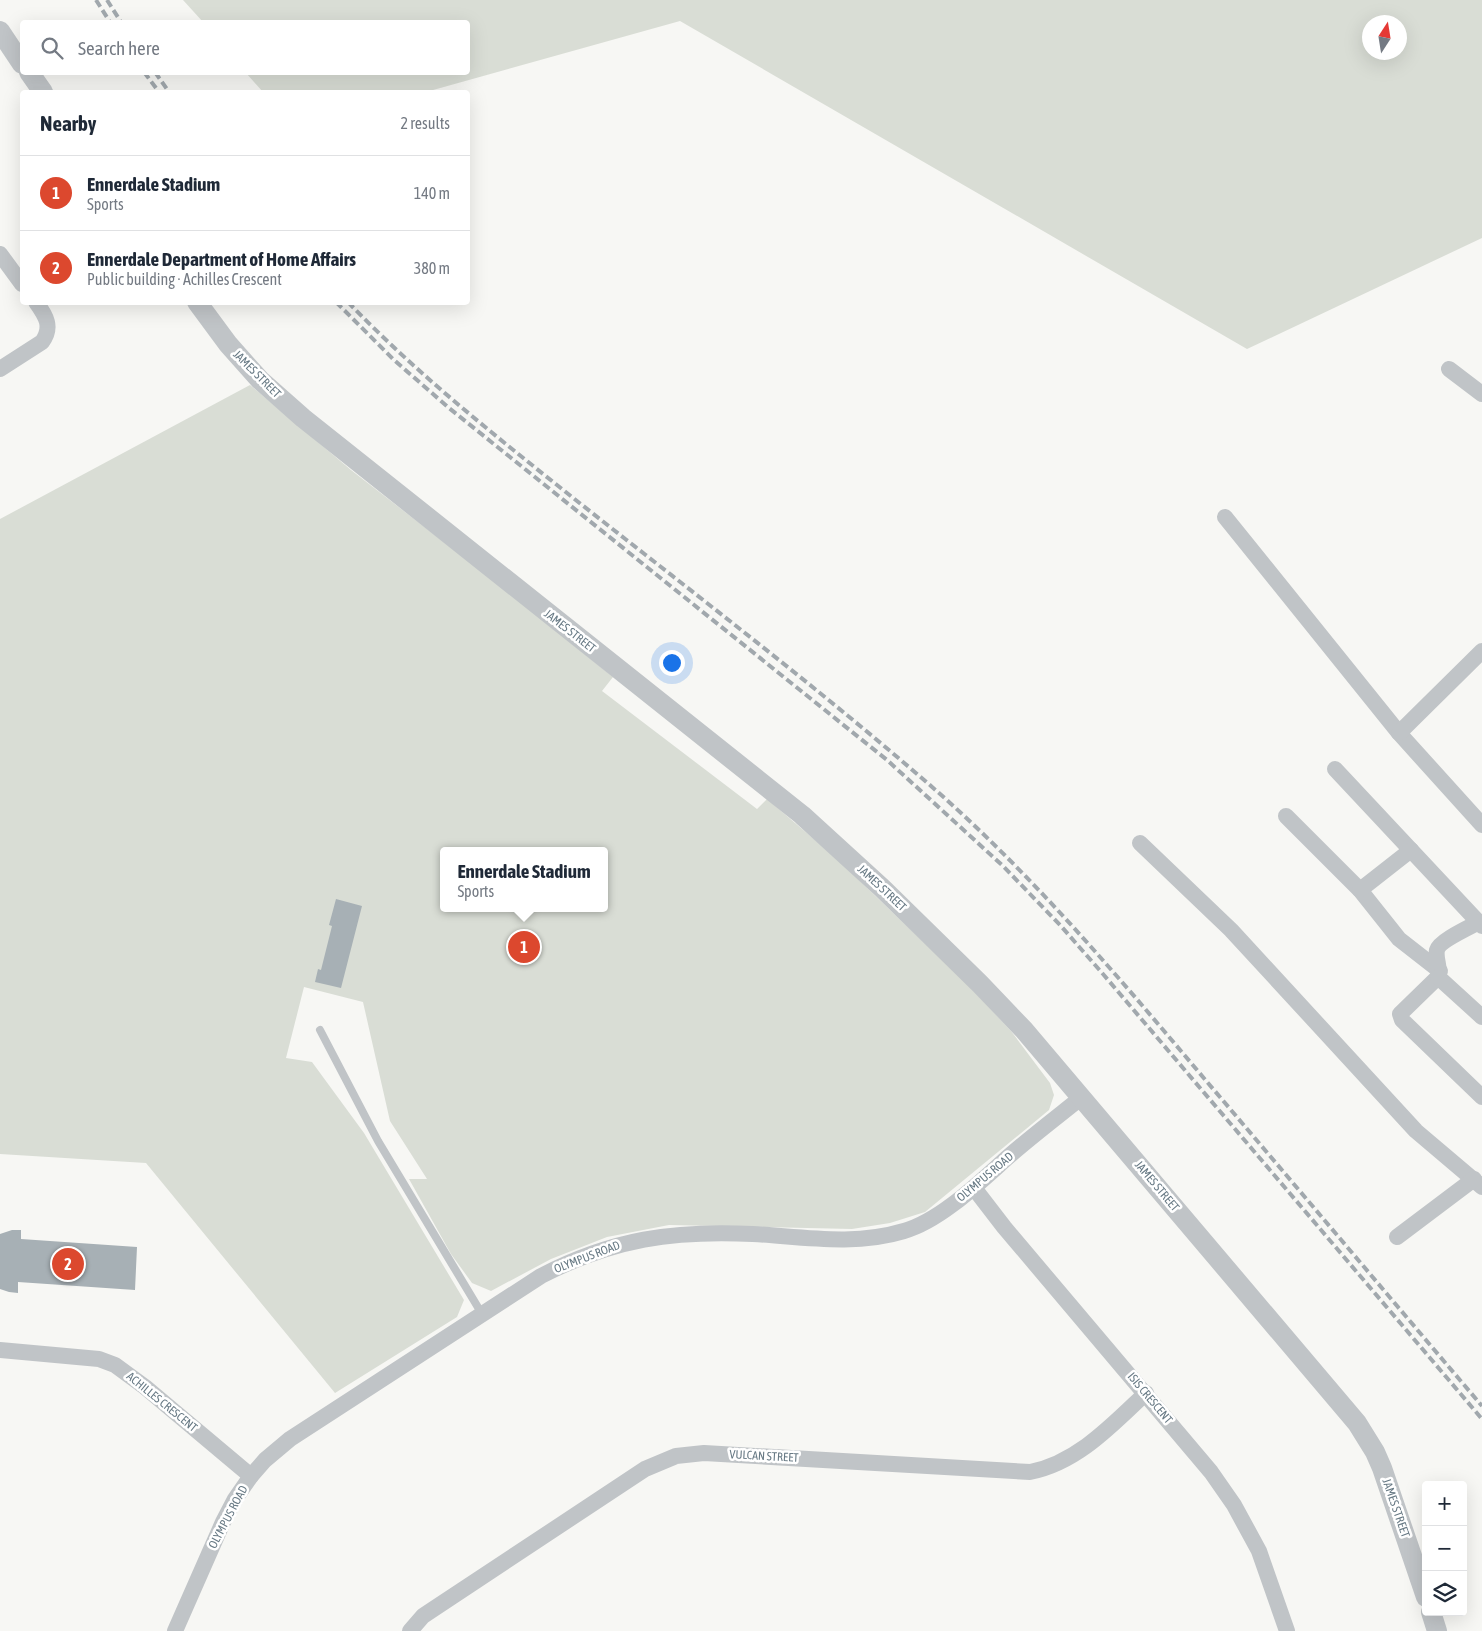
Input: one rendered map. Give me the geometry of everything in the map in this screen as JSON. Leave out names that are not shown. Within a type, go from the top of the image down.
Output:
[{"type":"street","points":[[0,32],[20,61]]},
{"type":"street","points":[[31,75],[42,90]]},
{"type":"street","points":[[0,254],[20,281]]},
{"type":"street","points":[[0,369],[42,342],[45,338],[48,322],[46,315],[38,305]]},
{"type":"street","name":"JAMES STREET","points":[[199,305],[247,366],[303,418],[802,815],[882,888],[1024,1030],[1357,1423],[1375,1452],[1382,1468],[1422,1585]]},
{"type":"street","points":[[1449,369],[1482,394]]},
{"type":"street","points":[[1225,517],[1399,733],[1482,825]]},
{"type":"street","points":[[1399,733],[1482,651]]},
{"type":"street","points":[[1334,769],[1480,924],[1437,947],[1439,974]]},
{"type":"street","points":[[1286,816],[1360,890],[1399,939],[1439,974],[1482,1017]]},
{"type":"street","points":[[1140,843],[1231,930],[1416,1131],[1478,1183],[1397,1237]]},
{"type":"street","points":[[1360,890],[1411,850]]},
{"type":"street","points":[[1439,974],[1401,1012],[1401,1019],[1482,1096]]},
{"type":"street","name":"OLYMPUS ROAD","points":[[175,1631],[235,1499],[265,1460],[290,1440],[541,1276],[567,1262],[602,1249],[630,1241],[662,1236],[698,1232],[856,1240],[906,1231],[928,1221],[974,1188],[1009,1156],[1082,1097]]},
{"type":"street","name":"ISIS CRESCENT","points":[[974,1188],[1004,1228],[1146,1393],[1211,1472],[1238,1511],[1259,1551],[1287,1631]]},
{"type":"street","name":"ACHILLES CRESCENT","points":[[0,1350],[99,1359],[115,1365],[145,1387],[251,1476]]},
{"type":"street","name":"VULCAN STREET","points":[[410,1631],[423,1616],[556,1526],[645,1469],[676,1456],[704,1452],[1030,1472],[1049,1468],[1074,1455],[1117,1421],[1146,1393]]},
{"type":"street","points":[[1432,1616],[1437,1631]]},
{"type":"lane","points":[[320,1030],[378,1141],[482,1314]]},
{"type":"shaded area","points":[[183,0],[1482,0],[1482,238],[1247,349],[680,21],[433,90],[261,90],[248,75],[470,75],[470,20],[201,20]]},
{"type":"shaded area","points":[[250,385],[351,470],[613,677],[602,691],[757,809],[767,799],[836,858],[969,986],[1011,1031],[1050,1083],[1054,1095],[1049,1110],[925,1212],[890,1223],[852,1229],[669,1225],[607,1237],[551,1259],[491,1291],[472,1283],[451,1254],[409,1179],[427,1179],[390,1121],[363,1002],[304,987],[286,1058],[312,1062],[364,1133],[464,1300],[457,1317],[335,1393],[146,1163],[0,1154],[0,519]]},
{"type":"building","points":[[336,899],[362,906],[341,988],[315,982],[318,969],[321,970],[332,926],[329,925]]},
{"type":"building","points":[[12,1230],[21,1230],[21,1239],[137,1247],[135,1290],[18,1282],[18,1293],[0,1289],[0,1234]]},
{"type":"railway","points":[[96,0],[109,20]]},
{"type":"railway","points":[[107,0],[120,20]]},
{"type":"railway","points":[[146,75],[158,90]]},
{"type":"railway","points":[[157,75],[168,90]]},
{"type":"railway","points":[[339,305],[394,360],[449,408],[887,760],[1003,866],[1060,925],[1103,974],[1482,1419]]},
{"type":"railway","points":[[351,305],[402,355],[488,430],[888,749],[969,820],[1006,856],[1076,930],[1142,1006],[1482,1406]]},
{"type":"place","name":"Ennerdale Stadium","points":[[524,947]]},
{"type":"place","name":"Ennerdale Department of Home Affairs","points":[[68,1264]]}]
